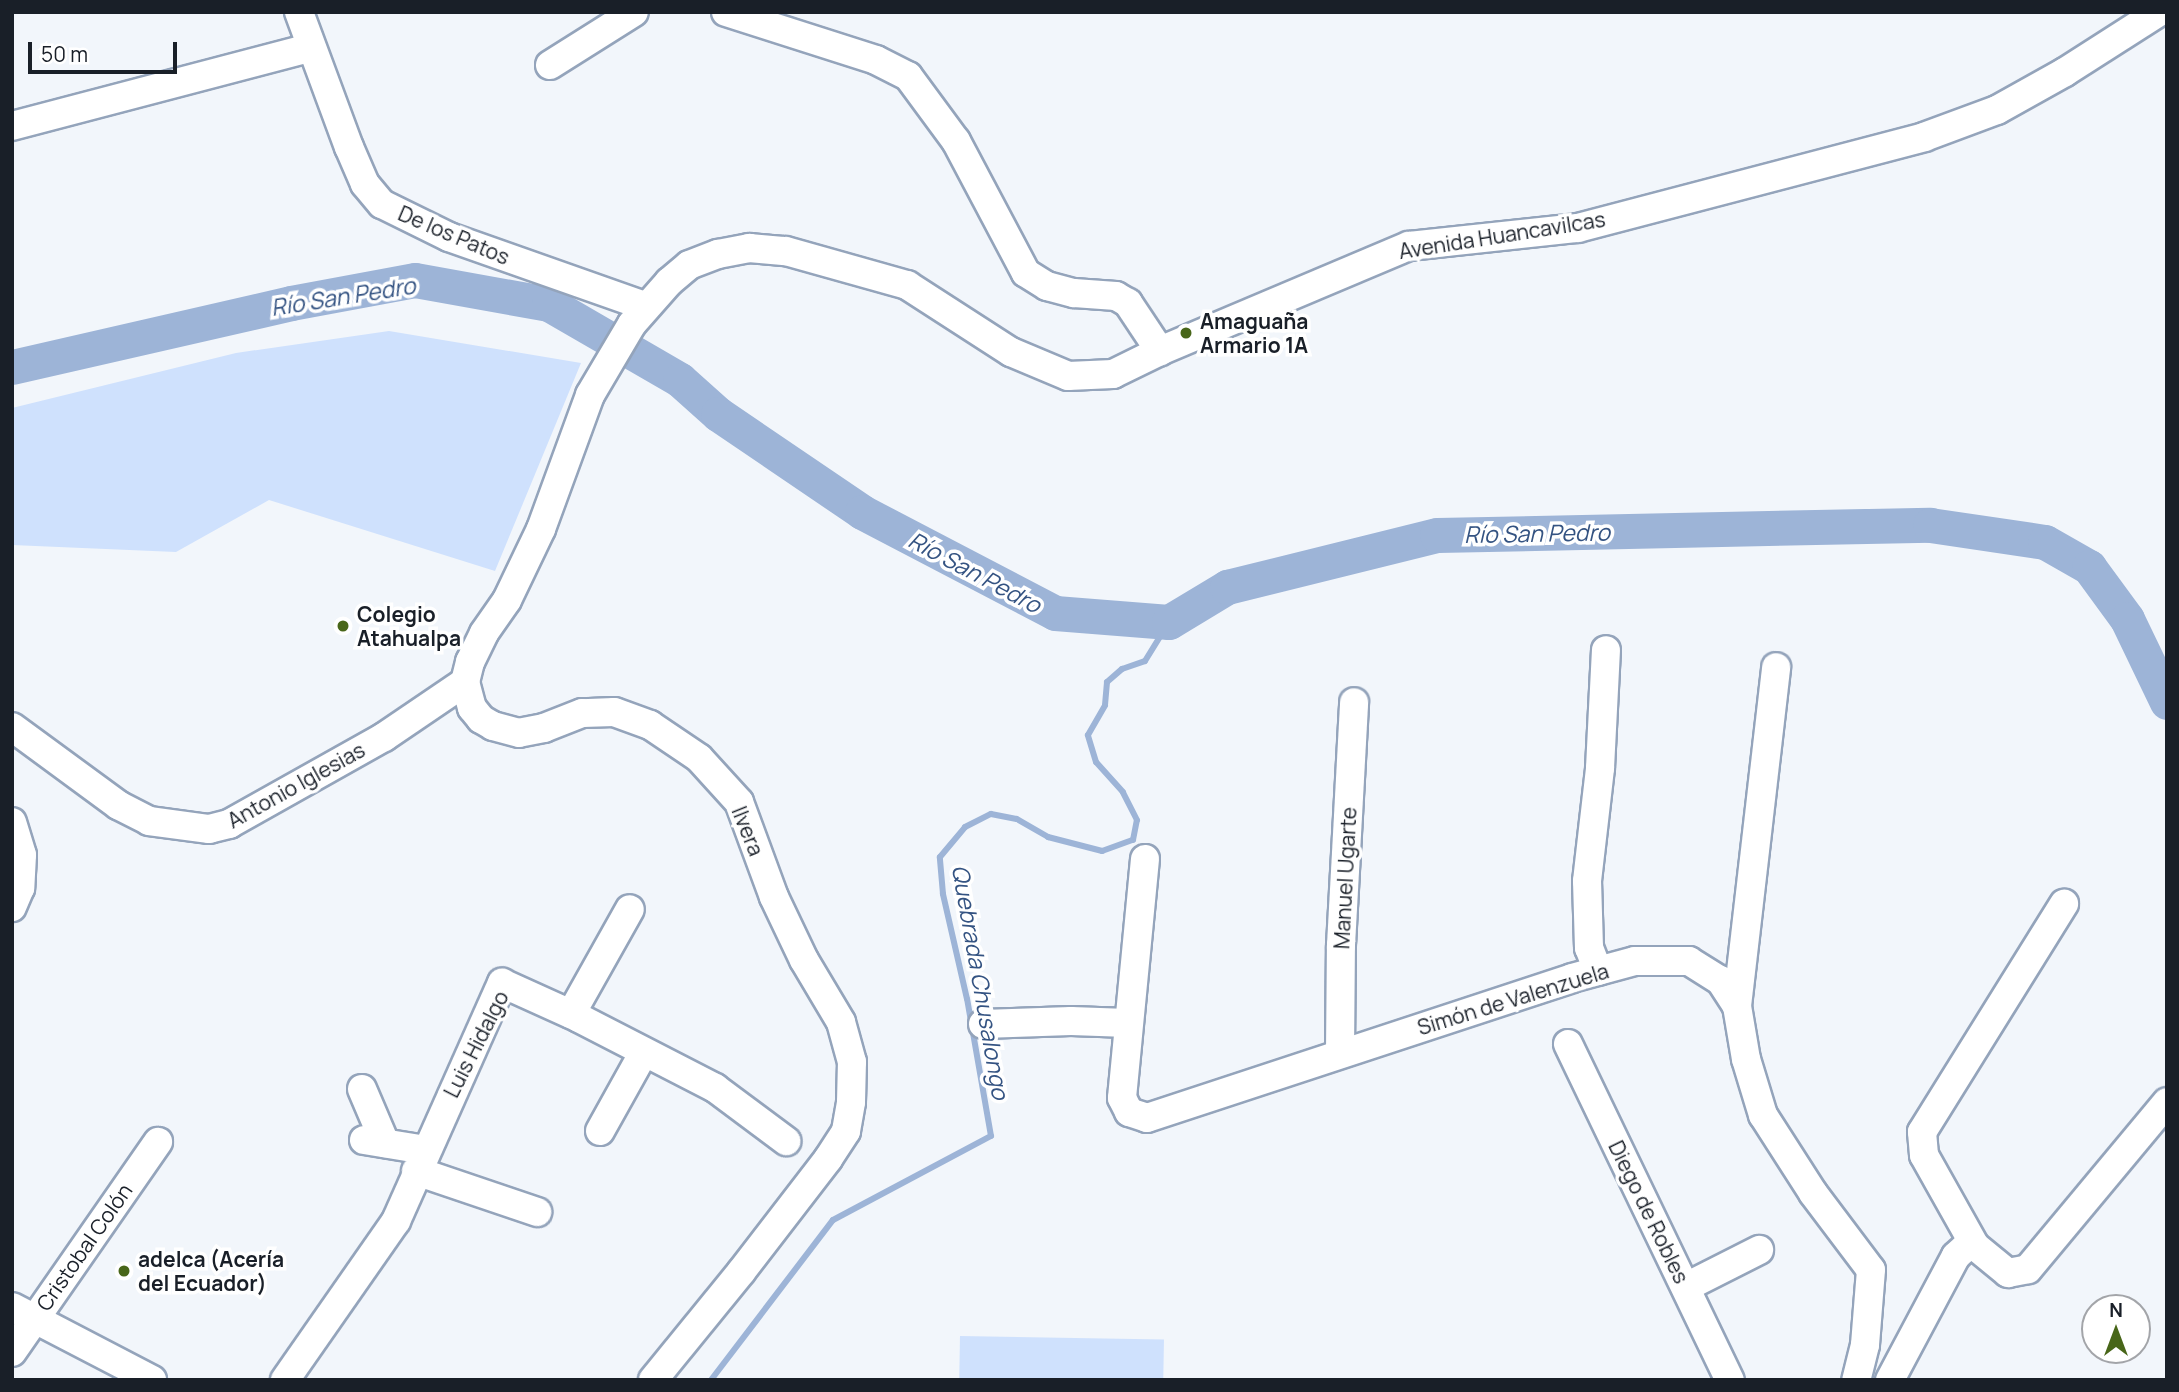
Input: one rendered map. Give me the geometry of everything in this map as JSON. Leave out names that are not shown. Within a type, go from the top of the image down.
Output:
[{"type":"street","name":"De los Patos","points":[[299,12],[310,48],[366,184],[382,204],[449,237],[638,315]]},
{"type":"street","points":[[550,65],[634,12]]},
{"type":"street","points":[[726,12],[876,60],[908,76],[956,141],[1026,273],[1047,286],[1074,293],[1116,296],[1128,303],[1160,351]]},
{"type":"street","name":"Avenida Huancavilcas","points":[[465,682],[470,662],[484,633],[507,600],[541,529],[590,395],[638,315],[689,265],[718,254],[749,248],[786,251],[907,285],[1011,352],[1068,376],[1113,374],[1160,351],[1409,246],[1578,228],[1924,136],[1997,110],[2065,72],[2159,12]]},
{"type":"street","points":[[12,126],[310,48]]},
{"type":"street","points":[[1598,971],[1589,948],[1587,881],[1600,768],[1606,650]]},
{"type":"street","points":[[1737,1006],[1776,667]]},
{"type":"street","name":"Antonio Iglesias","points":[[12,727],[107,797],[139,816],[149,821],[183,828],[209,829],[229,824],[384,737],[465,682]]},
{"type":"street","name":"Ilvera","points":[[465,682],[472,708],[481,719],[493,726],[519,733],[544,728],[582,713],[614,712],[650,725],[699,758],[739,802],[774,897],[804,960],[841,1022],[852,1062],[852,1102],[846,1131],[749,1262],[653,1380]]},
{"type":"street","name":"Manuel Ugarte","points":[[1340,1053],[1341,945],[1354,702]]},
{"type":"street","points":[[12,822],[22,855],[20,888],[12,907]]},
{"type":"street","name":"Simón de Valenzuela","points":[[1145,859],[1122,1098],[1129,1112],[1147,1118],[1340,1053],[1635,961],[1689,961],[1720,980],[1737,1006],[1746,1059],[1763,1115],[1813,1193],[1871,1270],[1865,1345],[1856,1380]]},
{"type":"street","points":[[2064,904],[1922,1132],[1924,1155],[1975,1246],[2008,1273],[2028,1269],[2167,1102]]},
{"type":"street","points":[[571,1014],[631,909]]},
{"type":"street","name":"Luis Hidalgo","points":[[285,1380],[396,1221],[502,983],[571,1014],[715,1088],[786,1140]]},
{"type":"street","points":[[984,1024],[1070,1021],[1128,1023]]},
{"type":"street","name":"Diego de Robles","points":[[1568,1044],[1730,1380]]},
{"type":"street","points":[[600,1131],[644,1052]]},
{"type":"street","points":[[362,1088],[374,1142],[537,1212]]},
{"type":"street","name":"Cristobal Colón","points":[[12,1352],[23,1313],[158,1142]]},
{"type":"street","points":[[1890,1380],[1956,1256],[1965,1248],[1975,1246]]},
{"type":"street","points":[[1686,1287],[1759,1250]]},
{"type":"street","points":[[23,1313],[152,1380]]},
{"type":"shaded area","points":[[389,331],[581,363],[495,571],[269,500],[176,552],[12,545],[12,408],[236,353]]},
{"type":"shaded area","points":[[960,1336],[1164,1340],[1163,1380],[959,1380]]},
{"type":"waterway","name":"Río San Pedro","points":[[12,367],[291,303],[415,280],[549,304],[680,380],[718,414],[862,512],[1055,613],[1169,622],[1227,587],[1437,535],[1930,525],[2045,542],[2089,567],[2127,619],[2167,702]]},
{"type":"waterway","name":"Quebrada Chusalongo","points":[[711,1380],[833,1220],[991,1136],[967,999],[943,894],[940,857],[965,827],[991,814],[1017,819],[1048,837],[1102,851],[1133,840],[1137,820],[1123,792],[1096,762],[1088,735],[1105,705],[1107,682],[1122,669],[1145,661],[1169,622]]},
{"type":"place","name":"Amaguaña Armario 1A","points":[[1186,333]]},
{"type":"place","name":"Colegio Atahualpa","points":[[343,626]]},
{"type":"place","name":"adelca (Acería del Ecuador)","points":[[124,1271]]}]
